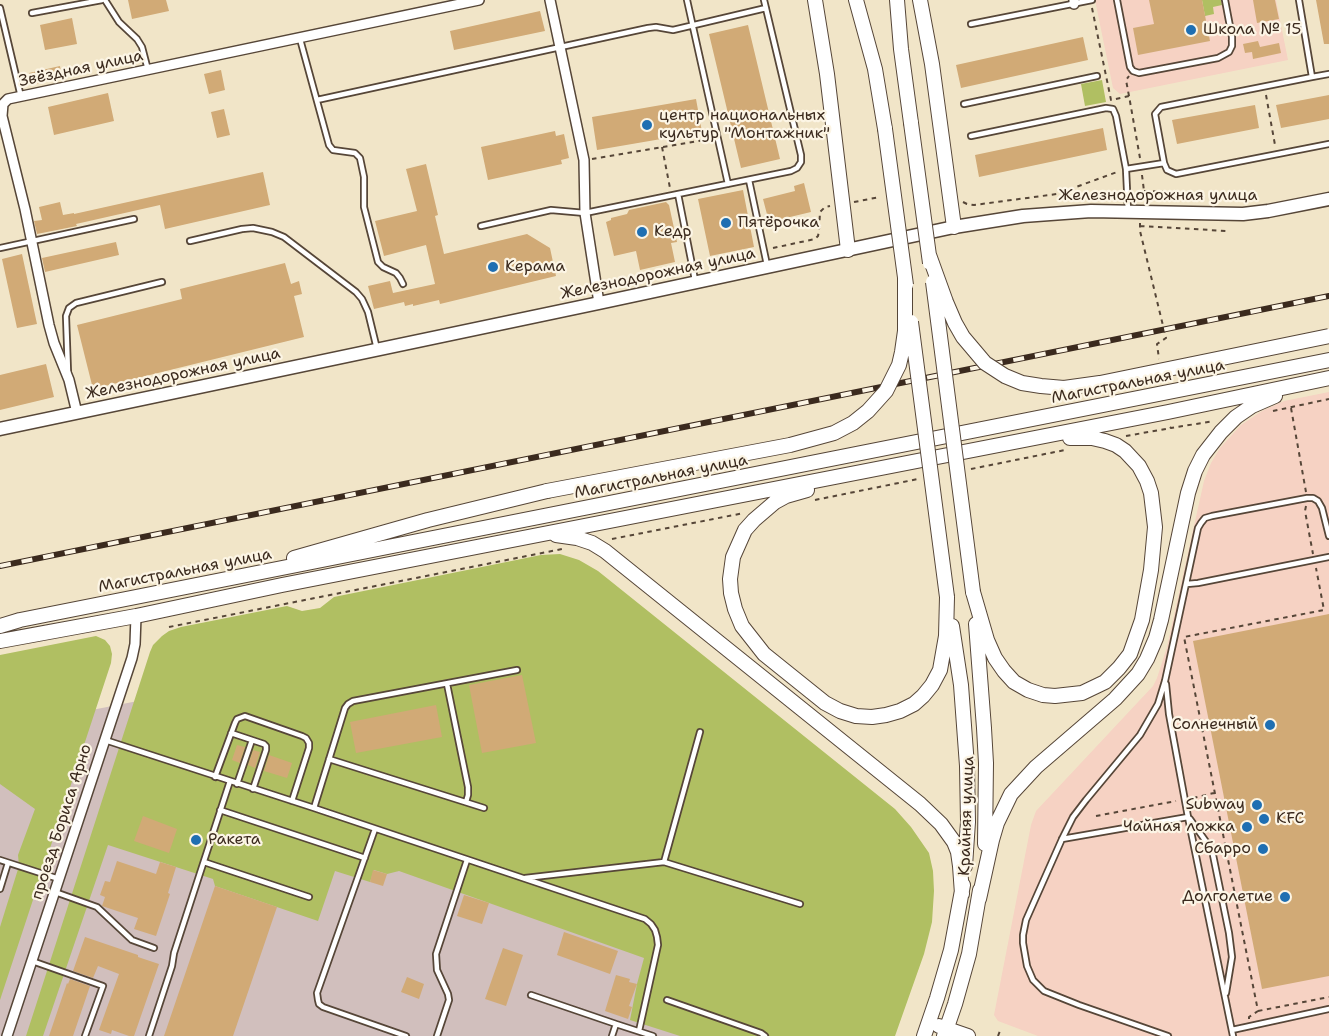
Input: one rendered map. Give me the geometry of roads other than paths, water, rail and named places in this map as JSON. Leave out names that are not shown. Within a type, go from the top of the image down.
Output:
[{"type":"main road","points":[[815,0],[827,74],[848,250]]},
{"type":"main road","points":[[856,0],[875,69],[885,129],[947,597],[944,653],[940,670],[932,685],[914,704],[900,711],[872,717],[856,716],[825,703],[764,654],[742,626],[731,593],[733,556],[746,530],[754,520],[766,508],[786,496],[856,479],[904,463]]},
{"type":"main road","points":[[897,0],[901,49],[973,592],[987,640],[1004,671],[1014,682],[1028,690],[1043,695],[1068,696],[1082,693],[1105,682],[1130,654],[1142,620],[1147,595],[1154,547],[1154,514],[1151,493],[1139,466],[1116,445],[1106,441],[1077,437],[1016,447],[973,450]]},
{"type":"main road","points":[[920,0],[932,64],[954,227]]},
{"type":"main road","points":[[929,255],[946,302],[963,337],[985,363],[1005,376],[1022,383],[1064,388],[1100,383],[1329,336]]},
{"type":"main road","points":[[203,584],[428,520],[547,491],[790,445],[834,433],[853,423],[868,411],[886,391],[899,365],[904,331],[905,277]]},
{"type":"main road","name":"Магистральная улица","points":[[0,626],[20,620],[1329,360]]},
{"type":"main road","points":[[980,899],[997,823],[1011,794],[1036,767],[1115,699],[1138,674],[1147,659],[1161,620],[1188,493],[1203,455],[1221,432],[1236,417],[1252,406],[1279,394],[1326,379]]},
{"type":"main road","name":"Магистральная улица","points":[[0,641],[136,616],[282,585],[1326,379]]},
{"type":"main road","points":[[539,535],[577,538],[605,551],[930,813],[948,833],[958,852],[962,894]]},
{"type":"main road","name":"Крайняя улица","points":[[945,1032],[969,954],[980,899],[985,843],[986,763],[973,592]]},
{"type":"main road","name":"Крайняя улица","points":[[927,1029],[949,958],[962,894],[968,822],[967,766],[961,685],[947,597]]},
{"type":"main road","points":[[927,1029],[968,1036]]},
{"type":"street","name":"Звёздная улица","points":[[77,413],[69,380],[54,343],[2,116],[3,104],[8,99],[479,0]]},
{"type":"street","points":[[550,0],[584,160],[585,213],[599,303]]},
{"type":"street","name":"Железнодорожная улица","points":[[0,429],[696,282],[766,263],[848,250],[954,227],[1059,212],[1243,214],[1329,199]]},
{"type":"street","name":"проезд Бориса Арно","points":[[7,1036],[132,658],[136,616]]},
{"type":"lane","points":[[32,14],[103,0],[118,22],[137,39],[142,47],[148,70]]},
{"type":"lane","points":[[687,0],[728,184]]},
{"type":"lane","points":[[481,226],[551,210],[585,213],[797,168],[801,162],[801,155],[764,0]]},
{"type":"lane","points":[[971,24],[1091,0]]},
{"type":"lane","points":[[1118,0],[1130,67],[1133,71],[1143,73],[1218,58],[1229,52],[1232,37],[1225,0]]},
{"type":"lane","points":[[1299,0],[1312,76]]},
{"type":"lane","points":[[0,8],[21,97]]},
{"type":"lane","points":[[317,100],[648,28],[673,30],[766,8]]},
{"type":"lane","points":[[299,38],[329,145],[333,150],[355,153],[360,158],[364,177],[364,207],[378,262],[396,273],[403,284]]},
{"type":"lane","points":[[1329,74],[1161,107],[1155,114],[1164,162],[1167,170],[1176,174],[1329,144]]},
{"type":"lane","points":[[964,104],[1097,76]]},
{"type":"lane","points":[[971,136],[1106,108],[1113,109],[1126,170],[1128,211]]},
{"type":"lane","points":[[1126,170],[1164,162]]},
{"type":"lane","points":[[749,180],[766,263]]},
{"type":"lane","points":[[678,194],[696,282]]},
{"type":"lane","points":[[0,248],[134,219]]},
{"type":"lane","points":[[190,241],[253,228],[284,237],[362,299],[368,312],[377,350]]},
{"type":"lane","points":[[69,380],[66,316],[69,308],[76,303],[162,282]]},
{"type":"lane","points":[[1168,1036],[1044,991],[1029,973],[1023,943],[1024,927],[1030,908],[1073,817],[1140,735],[1158,704],[1198,528],[1205,518],[1313,498],[1322,508],[1329,536]]},
{"type":"lane","points":[[1187,584],[1329,557]]},
{"type":"lane","points":[[314,808],[345,708],[352,701],[517,670]]},
{"type":"lane","points":[[1165,681],[1188,817],[1233,1033],[1329,1010]]},
{"type":"lane","points":[[447,684],[468,787],[466,802]]},
{"type":"lane","points":[[215,777],[237,719],[245,716],[306,738],[309,743],[292,801]]},
{"type":"lane","points":[[664,862],[700,732]]},
{"type":"lane","points":[[231,733],[266,746],[254,789]]},
{"type":"lane","points":[[105,740],[645,919],[655,930],[657,945],[639,1031]]},
{"type":"lane","points":[[237,784],[252,740]]},
{"type":"lane","points":[[329,759],[484,808]]},
{"type":"lane","points":[[149,1036],[230,781]]},
{"type":"lane","points":[[220,810],[365,858]]},
{"type":"lane","points":[[1062,838],[1188,817]]},
{"type":"lane","points":[[1188,817],[1210,845],[1229,933],[1232,957],[1225,996]]},
{"type":"lane","points":[[375,829],[317,993],[318,1000],[323,1008],[406,1036]]},
{"type":"lane","points":[[0,860],[59,879]]},
{"type":"lane","points":[[437,1036],[449,1000],[437,970],[436,954],[467,860]]},
{"type":"lane","points":[[204,862],[309,897]]},
{"type":"lane","points":[[523,878],[664,862],[800,904]]},
{"type":"lane","points":[[0,889],[9,863]]},
{"type":"lane","points":[[55,892],[97,907],[132,940],[154,948]]},
{"type":"lane","points":[[32,961],[103,986],[85,1036]]},
{"type":"lane","points":[[531,994],[653,1036]]},
{"type":"lane","points":[[667,1000],[765,1036]]},
{"type":"lane","points":[[612,1036],[616,1024]]},
{"type":"railway","points":[[0,566],[1329,296]]},
{"type":"place","name":"Школа № 15","points":[[1191,30]]},
{"type":"place","name":"центр национальных культур \"Монтажник\"","points":[[647,125]]},
{"type":"place","name":"Пятёрочка","points":[[726,223]]},
{"type":"place","name":"Кедр","points":[[642,232]]},
{"type":"place","name":"Керама","points":[[493,267]]},
{"type":"place","name":"Солнечный","points":[[1270,725]]},
{"type":"place","name":"Subway","points":[[1257,805]]},
{"type":"place","name":"KFC","points":[[1264,819]]},
{"type":"place","name":"Чайная ложка","points":[[1247,827]]},
{"type":"place","name":"Ракета","points":[[196,840]]},
{"type":"place","name":"Сбарро","points":[[1263,849]]},
{"type":"place","name":"Долголетие","points":[[1285,897]]}]
